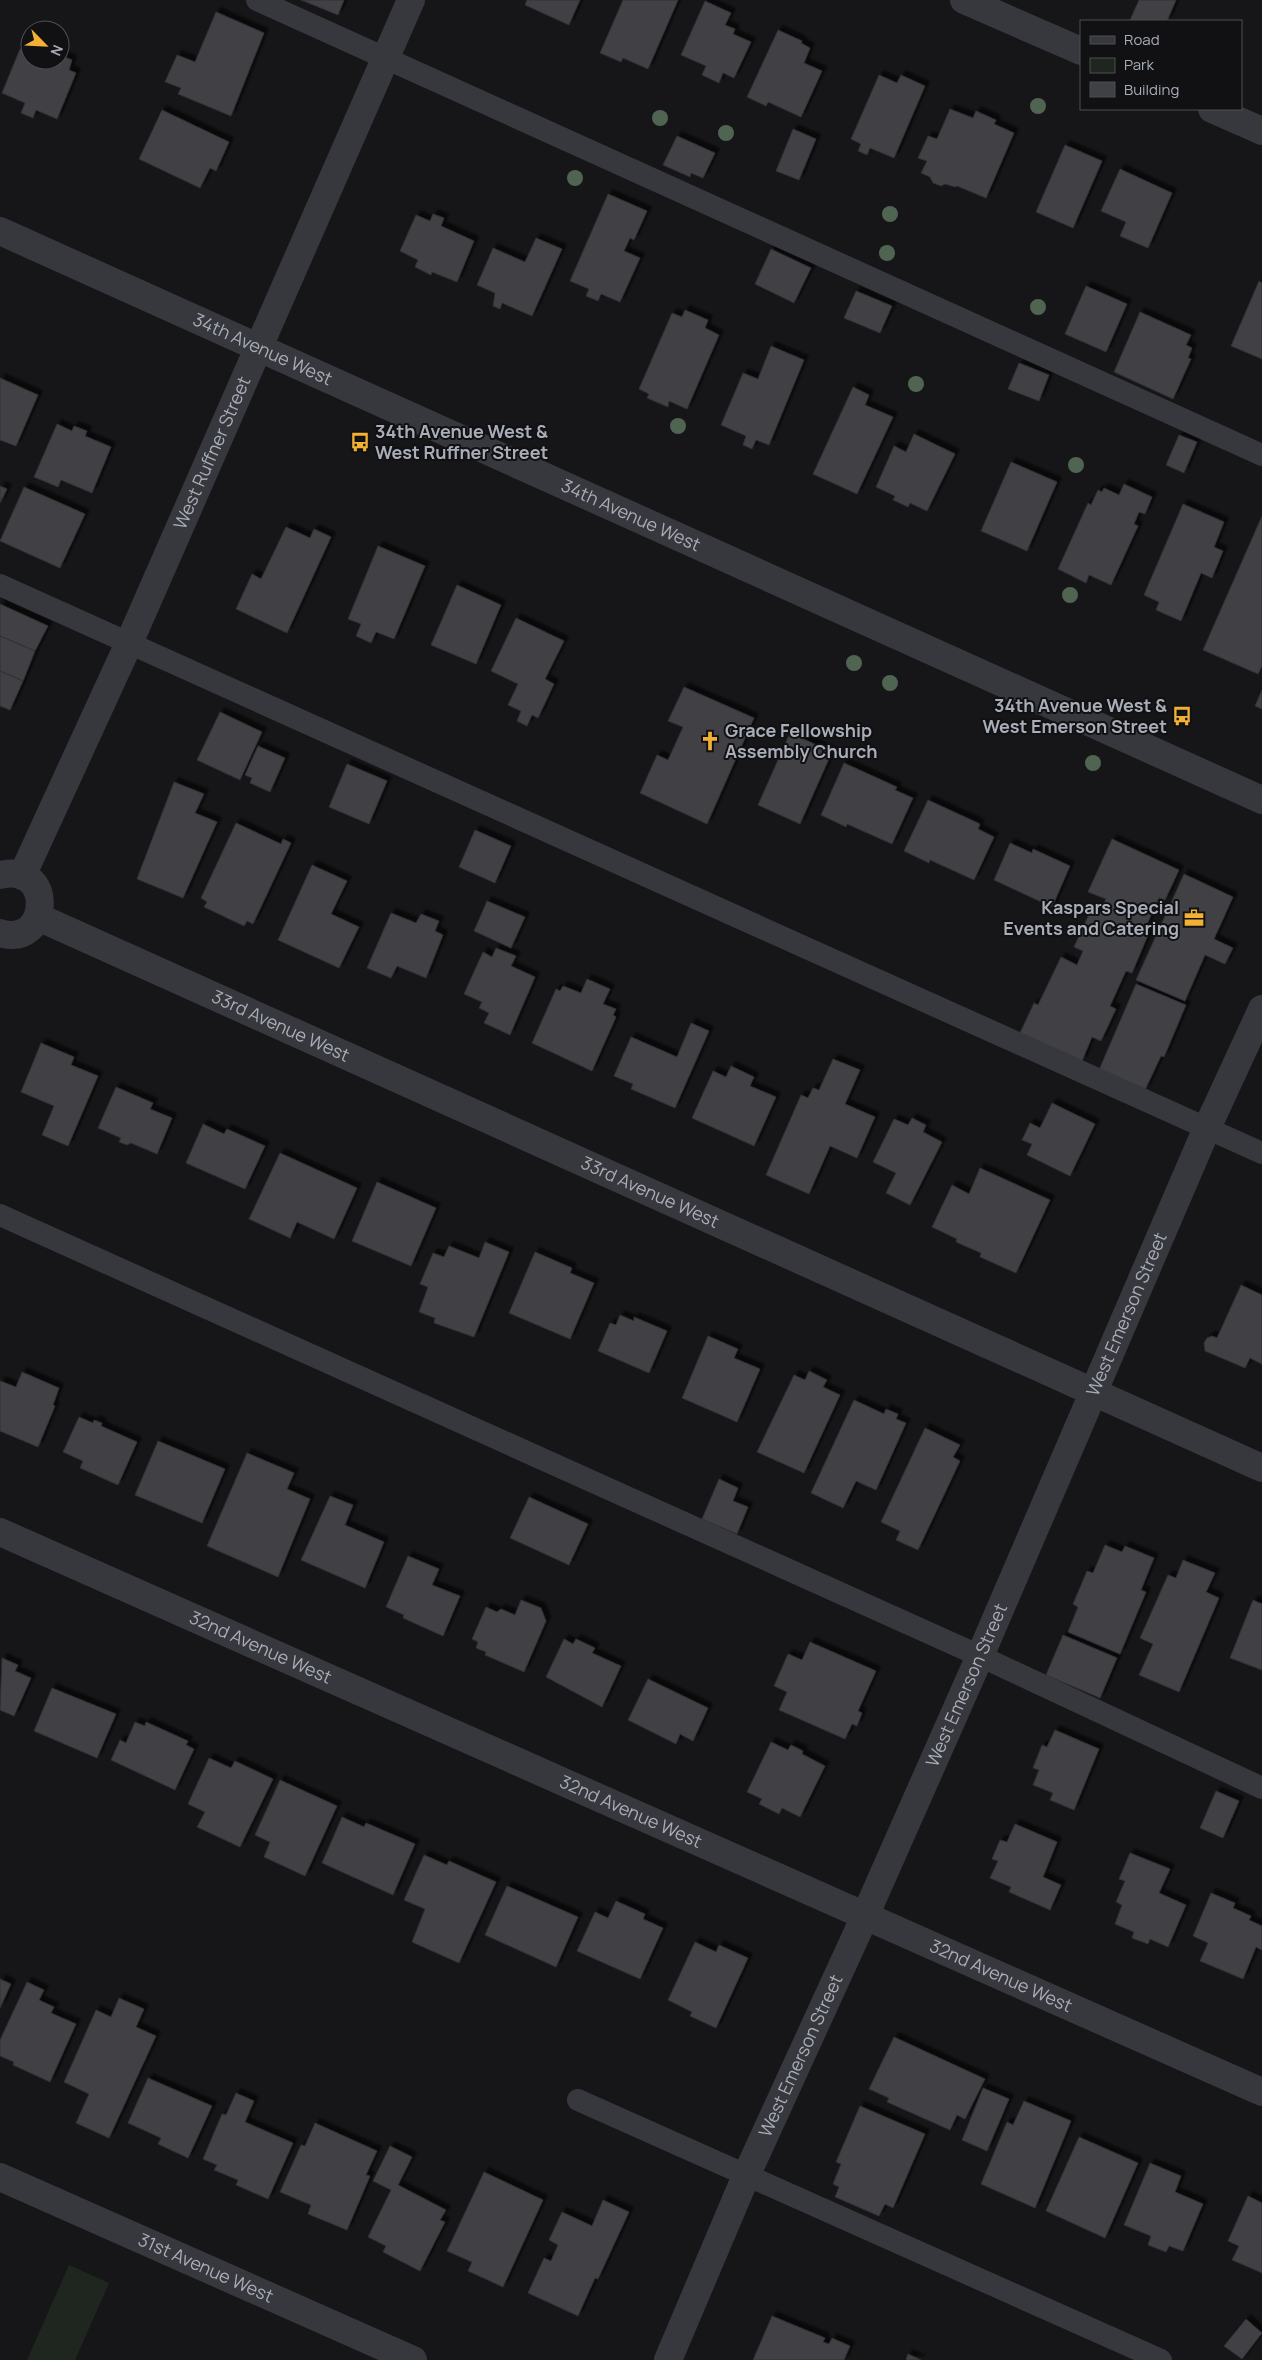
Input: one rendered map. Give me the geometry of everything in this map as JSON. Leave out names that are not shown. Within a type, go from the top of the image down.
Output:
[{"type":"street","name":"West Ruffner Street","points":[[11,876],[129,643],[411,0]]},
{"type":"street","points":[[964,0],[1080,51]]},
{"type":"street","points":[[1214,110],[1262,131]]},
{"type":"street","name":"34th Avenue West","points":[[0,231],[259,346],[1262,800]]},
{"type":"street","points":[[0,933],[16,934],[26,931],[38,917],[41,903],[39,893],[34,885],[11,876]]},
{"type":"street","name":"33rd Avenue West","points":[[38,917],[1262,1468]]},
{"type":"street","name":"West Emerson Street","points":[[668,2360],[746,2176],[865,1916],[980,1656],[1207,1128],[1262,1009]]},
{"type":"street","name":"32nd Avenue West","points":[[0,1532],[1262,2092]]},
{"type":"street","name":"31st Avenue West","points":[[0,2177],[412,2360]]},
{"type":"lane","points":[[257,0],[1262,455]]},
{"type":"lane","points":[[0,585],[1262,1153]]},
{"type":"lane","points":[[0,1215],[980,1656],[1262,1788]]},
{"type":"lane","points":[[578,2100],[1161,2360]]},
{"type":"green space","points":[[69,2265],[109,2283],[75,2360],[27,2360]]},
{"type":"building","points":[[301,0],[344,0],[338,15]]},
{"type":"building","points":[[527,0],[580,0],[569,25],[525,5]]},
{"type":"building","points":[[623,0],[678,0],[648,69],[623,58],[621,62],[600,53]]},
{"type":"building","points":[[1139,0],[1176,0],[1167,20],[1130,20]]},
{"type":"building","points":[[705,1],[731,13],[725,25],[735,29],[733,34],[751,42],[734,78],[723,73],[719,83],[702,75],[706,66],[681,55]]},
{"type":"building","points":[[216,12],[264,33],[231,116],[178,94],[181,88],[165,82],[177,55],[195,62]]},
{"type":"building","points":[[778,30],[802,41],[801,43],[810,48],[804,63],[822,71],[801,117],[768,102],[766,106],[747,97]]},
{"type":"building","points":[[20,49],[20,70],[69,70],[76,73],[57,119],[36,110],[33,118],[21,113],[25,103],[2,93]]},
{"type":"building","points":[[879,75],[897,83],[901,75],[925,86],[894,158],[870,148],[867,155],[858,151],[861,144],[851,139]]},
{"type":"building","points":[[950,109],[973,118],[976,111],[996,120],[994,124],[1014,133],[986,198],[957,186],[945,184],[941,186],[933,183],[930,177],[921,173],[927,161],[918,158],[928,136],[937,139]]},
{"type":"building","points":[[162,110],[229,142],[216,171],[210,168],[200,188],[139,159]]},
{"type":"building","points":[[793,129],[816,139],[799,180],[776,171]]},
{"type":"building","points":[[677,136],[715,153],[703,178],[691,173],[690,177],[663,165]]},
{"type":"building","points":[[1065,145],[1102,161],[1073,228],[1036,212]]},
{"type":"building","points":[[1120,169],[1172,193],[1148,248],[1120,236],[1126,222],[1101,211]]},
{"type":"building","points":[[608,194],[647,211],[634,240],[630,238],[624,251],[640,258],[620,302],[601,294],[598,301],[586,296],[589,289],[570,281]]},
{"type":"building","points":[[433,214],[444,218],[441,226],[474,241],[457,282],[432,272],[431,275],[415,267],[418,260],[400,251],[416,215],[430,221]]},
{"type":"building","points":[[536,238],[562,249],[532,316],[502,303],[500,309],[493,306],[495,293],[477,285],[493,248],[525,262]]},
{"type":"building","points":[[771,249],[811,268],[794,303],[755,284]]},
{"type":"building","points":[[1259,281],[1262,283],[1262,359],[1231,346]]},
{"type":"building","points":[[1086,286],[1127,304],[1106,352],[1065,334]]},
{"type":"building","points":[[856,291],[892,306],[880,333],[844,318]]},
{"type":"building","points":[[685,310],[708,320],[705,328],[719,335],[687,409],[669,401],[668,407],[647,398],[649,394],[639,389],[672,313],[682,317]]},
{"type":"building","points":[[1140,312],[1191,335],[1186,345],[1192,348],[1188,358],[1191,359],[1173,399],[1114,372]]},
{"type":"building","points":[[771,346],[804,360],[769,445],[756,440],[752,449],[743,445],[746,436],[721,425],[743,373],[758,379]]},
{"type":"building","points":[[1019,363],[1049,375],[1039,401],[1008,389]]},
{"type":"building","points":[[0,378],[38,395],[16,446],[0,440]]},
{"type":"building","points":[[853,387],[869,395],[865,405],[893,417],[857,494],[813,474]]},
{"type":"building","points":[[57,424],[72,431],[74,426],[87,431],[85,436],[111,447],[92,493],[61,480],[58,487],[34,477]]},
{"type":"building","points":[[914,434],[955,454],[927,511],[910,503],[908,507],[893,500],[895,496],[876,487],[894,446],[906,452]]},
{"type":"building","points":[[1179,435],[1197,442],[1184,473],[1166,465]]},
{"type":"building","points":[[1011,462],[1057,482],[1027,551],[981,531]]},
{"type":"building","points":[[1124,484],[1152,497],[1145,514],[1139,512],[1134,524],[1138,526],[1111,585],[1089,575],[1086,583],[1058,569],[1088,503],[1091,505],[1098,490],[1102,492],[1104,488],[1119,495]]},
{"type":"building","points":[[0,486],[7,489],[0,503]]},
{"type":"building","points":[[24,487],[85,514],[60,568],[0,541]]},
{"type":"building","points":[[1183,504],[1224,522],[1214,547],[1223,551],[1212,578],[1201,573],[1181,621],[1156,610],[1159,602],[1144,595]]},
{"type":"building","points":[[1262,516],[1262,666],[1258,674],[1203,650]]},
{"type":"building","points":[[286,527],[310,538],[314,529],[331,537],[287,633],[236,609],[252,574],[261,579]]},
{"type":"building","points":[[378,546],[425,566],[394,639],[376,632],[371,643],[356,636],[361,624],[348,619]]},
{"type":"building","points":[[457,585],[501,605],[476,664],[431,645]]},
{"type":"building","points":[[0,604],[48,626],[35,651],[0,636]]},
{"type":"building","points":[[516,618],[564,641],[545,679],[554,684],[538,718],[532,715],[527,726],[517,721],[521,711],[508,705],[518,684],[491,671]]},
{"type":"building","points":[[0,636],[35,651],[23,681],[0,671]]},
{"type":"building","points":[[0,671],[23,681],[10,710],[0,706]]},
{"type":"building","name":"Grace Fellowship Assembly Church","points":[[684,687],[754,718],[707,824],[640,793],[657,755],[668,760],[683,727],[668,721]]},
{"type":"building","points":[[1262,690],[1262,709],[1255,706]]},
{"type":"building","points":[[220,712],[262,732],[240,780],[197,760]]},
{"type":"building","points":[[790,733],[832,752],[800,824],[758,805]]},
{"type":"building","points":[[258,746],[285,758],[270,792],[250,783],[252,778],[245,775]]},
{"type":"building","points":[[844,763],[897,787],[895,790],[913,798],[892,844],[847,824],[846,827],[821,815]]},
{"type":"building","points":[[347,764],[387,781],[369,824],[329,807]]},
{"type":"building","points":[[174,782],[204,794],[195,813],[217,822],[183,898],[137,879]]},
{"type":"building","points":[[928,800],[980,824],[978,829],[994,837],[974,880],[930,860],[929,863],[904,851]]},
{"type":"building","points":[[236,823],[281,844],[283,839],[291,843],[253,924],[247,921],[244,926],[204,907],[207,902],[201,898]]},
{"type":"building","points":[[475,830],[511,846],[495,883],[459,867]]},
{"type":"building","points":[[1112,839],[1179,870],[1165,900],[1159,898],[1143,933],[1148,935],[1132,973],[1126,971],[1110,1006],[1116,1009],[1101,1041],[1092,1037],[1082,1061],[1020,1033],[1034,1003],[1038,1005],[1061,957],[1077,965],[1083,951],[1074,947],[1091,910],[1099,914],[1106,899],[1088,892]]},
{"type":"building","points":[[1010,843],[1032,853],[1033,849],[1070,866],[1052,907],[994,880]]},
{"type":"building","points":[[312,865],[347,881],[331,914],[359,927],[339,968],[278,940]]},
{"type":"building","name":"Kaspars Special Events and Catering","points":[[1184,874],[1233,897],[1214,939],[1233,948],[1225,964],[1205,955],[1185,1001],[1136,980]]},
{"type":"building","points":[[487,901],[525,917],[511,948],[474,931]]},
{"type":"building","points":[[391,913],[416,923],[421,914],[439,921],[435,931],[443,935],[426,978],[397,966],[391,978],[367,968]]},
{"type":"building","points":[[496,948],[516,956],[511,966],[535,977],[510,1035],[484,1023],[489,1013],[479,1008],[482,1002],[464,994],[483,952],[492,957]]},
{"type":"building","points":[[587,979],[610,989],[603,1004],[616,1009],[613,1015],[616,1017],[592,1071],[532,1043],[556,989],[560,991],[563,986],[581,993]]},
{"type":"building","points":[[1136,984],[1186,1005],[1164,1057],[1161,1056],[1145,1090],[1099,1070]]},
{"type":"building","points":[[691,1023],[709,1031],[675,1108],[631,1089],[633,1084],[614,1076],[631,1037],[677,1057]]},
{"type":"building","points":[[41,1043],[74,1057],[71,1065],[98,1076],[68,1146],[42,1135],[54,1106],[21,1092]]},
{"type":"building","points":[[833,1059],[860,1070],[845,1104],[875,1117],[857,1158],[830,1146],[809,1194],[766,1175],[801,1095],[808,1098],[813,1088],[819,1090]]},
{"type":"building","points":[[731,1066],[754,1077],[750,1086],[776,1097],[754,1146],[692,1118],[713,1071],[726,1077]]},
{"type":"building","points":[[116,1087],[153,1103],[150,1109],[172,1118],[157,1154],[131,1143],[127,1145],[119,1142],[121,1138],[98,1128]]},
{"type":"building","points":[[1052,1103],[1095,1124],[1070,1176],[1027,1155],[1032,1144],[1022,1140],[1030,1123],[1040,1128]]},
{"type":"building","points":[[912,1118],[926,1125],[923,1132],[942,1142],[910,1205],[886,1193],[896,1173],[873,1162],[894,1119],[908,1125]]},
{"type":"building","points":[[203,1124],[224,1134],[227,1129],[265,1146],[245,1189],[186,1163]]},
{"type":"building","points":[[280,1153],[357,1188],[334,1239],[297,1222],[290,1238],[249,1219]]},
{"type":"building","points":[[980,1168],[1050,1200],[1016,1273],[980,1257],[981,1253],[956,1242],[957,1239],[932,1227],[952,1185],[969,1194]]},
{"type":"building","points":[[377,1182],[436,1208],[411,1266],[352,1241]]},
{"type":"building","points":[[485,1242],[509,1252],[474,1337],[434,1323],[435,1318],[419,1312],[428,1287],[420,1284],[433,1253],[444,1257],[449,1246],[479,1258]]},
{"type":"building","points":[[535,1252],[572,1268],[570,1273],[594,1283],[570,1339],[509,1313]]},
{"type":"building","points":[[1241,1285],[1262,1295],[1262,1364],[1250,1358],[1245,1368],[1205,1351],[1204,1343],[1207,1338],[1212,1336],[1217,1338]]},
{"type":"building","points":[[620,1315],[634,1321],[634,1317],[667,1331],[649,1373],[598,1351],[610,1323],[616,1325]]},
{"type":"building","points":[[708,1336],[738,1349],[734,1358],[760,1369],[737,1422],[682,1398]]},
{"type":"building","points":[[809,1371],[827,1380],[823,1387],[840,1395],[804,1473],[757,1452],[794,1375],[805,1380]]},
{"type":"building","points":[[22,1372],[59,1388],[53,1405],[55,1406],[38,1447],[0,1431],[0,1381],[16,1387]]},
{"type":"building","points":[[854,1400],[884,1414],[886,1409],[898,1414],[896,1419],[906,1423],[876,1490],[856,1481],[843,1508],[811,1493]]},
{"type":"building","points":[[79,1417],[93,1423],[94,1420],[102,1423],[101,1426],[137,1442],[118,1485],[80,1468],[83,1461],[63,1452]]},
{"type":"building","points":[[925,1428],[960,1445],[953,1457],[960,1461],[918,1550],[896,1540],[900,1531],[881,1522]]},
{"type":"building","points":[[158,1441],[225,1469],[202,1523],[135,1495]]},
{"type":"building","points":[[247,1453],[294,1473],[287,1489],[310,1499],[278,1577],[207,1546]]},
{"type":"building","points":[[719,1479],[738,1488],[733,1501],[748,1507],[737,1534],[702,1519]]},
{"type":"building","points":[[330,1496],[353,1505],[345,1525],[384,1542],[365,1588],[301,1560]]},
{"type":"building","points":[[529,1497],[588,1524],[569,1565],[510,1538]]},
{"type":"building","points":[[1105,1545],[1122,1552],[1125,1546],[1154,1558],[1141,1590],[1146,1592],[1120,1654],[1068,1632],[1078,1607],[1073,1604],[1087,1571],[1093,1573]]},
{"type":"building","points":[[408,1556],[439,1569],[432,1585],[460,1596],[443,1636],[403,1618],[404,1615],[386,1607]]},
{"type":"building","points":[[1183,1560],[1215,1573],[1206,1592],[1219,1598],[1179,1692],[1139,1675],[1153,1644],[1140,1638],[1168,1575],[1176,1578]]},
{"type":"building","points":[[521,1600],[541,1608],[546,1621],[524,1672],[485,1655],[486,1652],[476,1648],[478,1642],[472,1639],[486,1607],[497,1612],[501,1609],[515,1615]]},
{"type":"building","points":[[1253,1600],[1262,1604],[1262,1670],[1230,1658]]},
{"type":"building","points":[[1063,1635],[1117,1658],[1100,1698],[1046,1675]]},
{"type":"building","points":[[564,1639],[573,1644],[576,1639],[595,1648],[592,1653],[621,1666],[602,1707],[546,1677]]},
{"type":"building","points":[[810,1642],[876,1671],[858,1711],[862,1713],[857,1726],[852,1724],[845,1739],[779,1710],[787,1692],[774,1686],[788,1654],[802,1660]]},
{"type":"building","points":[[2,1658],[18,1665],[15,1671],[31,1678],[14,1716],[0,1710]]},
{"type":"building","points":[[648,1679],[708,1708],[693,1741],[680,1734],[676,1744],[628,1720]]},
{"type":"building","points":[[52,1688],[116,1714],[97,1758],[34,1731]]},
{"type":"building","points":[[135,1722],[145,1726],[146,1722],[188,1741],[186,1745],[194,1749],[175,1790],[111,1760],[120,1740],[126,1743]]},
{"type":"building","points":[[1055,1730],[1099,1749],[1074,1810],[1050,1800],[1053,1793],[1033,1785],[1039,1770],[1033,1768],[1042,1745],[1047,1747]]},
{"type":"building","points":[[771,1742],[788,1750],[791,1745],[803,1751],[802,1754],[825,1766],[800,1817],[782,1808],[779,1814],[759,1804],[762,1799],[747,1792]]},
{"type":"building","points":[[209,1758],[231,1768],[235,1761],[273,1779],[240,1847],[197,1827],[205,1812],[188,1804]]},
{"type":"building","points":[[280,1780],[337,1806],[305,1876],[264,1857],[270,1842],[255,1835]]},
{"type":"building","points":[[1216,1791],[1239,1801],[1223,1838],[1200,1828]]},
{"type":"building","points":[[342,1817],[364,1827],[366,1823],[415,1844],[393,1895],[322,1863]]},
{"type":"building","points":[[1015,1824],[1057,1842],[1043,1877],[1061,1885],[1050,1910],[1009,1892],[1011,1887],[990,1878],[998,1861],[992,1859],[1000,1840],[1007,1842]]},
{"type":"building","points":[[1130,1853],[1170,1869],[1159,1893],[1186,1905],[1168,1947],[1150,1939],[1148,1944],[1132,1938],[1134,1932],[1115,1924],[1122,1905],[1116,1902],[1125,1881],[1119,1879]]},
{"type":"building","points":[[424,1855],[447,1865],[449,1861],[496,1882],[459,1963],[412,1942],[425,1909],[404,1900]]},
{"type":"building","points":[[507,1886],[578,1917],[556,1967],[485,1935]]},
{"type":"building","points":[[1211,1893],[1235,1903],[1233,1908],[1251,1916],[1249,1920],[1262,1926],[1262,1950],[1256,1947],[1243,1979],[1200,1961],[1208,1943],[1193,1936]]},
{"type":"building","points":[[616,1901],[645,1914],[643,1919],[663,1928],[640,1979],[577,1951],[595,1912],[608,1918]]},
{"type":"building","points":[[695,1942],[716,1952],[719,1945],[748,1958],[716,2028],[690,2016],[692,2012],[668,2000]]},
{"type":"building","points":[[0,1979],[11,1984],[0,2008]]},
{"type":"building","points":[[27,1982],[44,1990],[39,2000],[54,2007],[51,2013],[76,2024],[50,2082],[13,2065],[14,2062],[0,2056],[0,2040]]},
{"type":"building","points":[[119,1998],[144,2009],[136,2027],[156,2036],[109,2138],[76,2123],[89,2094],[64,2082],[96,2010],[111,2017]]},
{"type":"building","points":[[894,2037],[985,2079],[965,2119],[957,2115],[950,2130],[887,2102],[889,2098],[869,2089]]},
{"type":"building","points":[[148,2078],[212,2106],[188,2158],[158,2144],[161,2138],[128,2123]]},
{"type":"building","points":[[983,2088],[1009,2099],[987,2151],[962,2140]]},
{"type":"building","points":[[236,2093],[254,2101],[245,2122],[293,2143],[268,2199],[236,2185],[238,2180],[214,2170],[217,2165],[203,2159],[222,2114],[226,2115]]},
{"type":"building","points":[[1024,2101],[1071,2121],[1035,2208],[981,2184],[1007,2122],[1013,2125]]},
{"type":"building","points":[[860,2106],[925,2134],[893,2208],[885,2204],[879,2216],[835,2197],[839,2187],[833,2184],[841,2164],[836,2162]]},
{"type":"building","points":[[315,2123],[377,2151],[366,2175],[370,2176],[347,2230],[308,2214],[311,2205],[280,2192],[301,2145],[305,2146]]},
{"type":"building","points":[[1079,2137],[1138,2163],[1105,2238],[1046,2211]]},
{"type":"building","points":[[390,2146],[412,2157],[398,2185],[446,2210],[440,2220],[445,2222],[420,2271],[383,2252],[386,2246],[368,2237],[391,2190],[373,2181]]},
{"type":"building","points":[[1150,2163],[1181,2176],[1175,2192],[1203,2204],[1183,2251],[1169,2246],[1166,2252],[1148,2245],[1151,2236],[1124,2225]]},
{"type":"building","points":[[484,2172],[543,2200],[503,2287],[468,2271],[472,2262],[447,2251]]},
{"type":"building","points":[[1248,2196],[1262,2203],[1262,2273],[1232,2260],[1239,2246],[1228,2241]]},
{"type":"building","points":[[603,2200],[629,2212],[598,2279],[595,2278],[578,2316],[528,2293],[544,2258],[551,2261],[558,2245],[549,2240],[562,2212],[592,2226]]},
{"type":"building","points":[[772,2316],[825,2338],[823,2342],[829,2344],[832,2338],[850,2346],[844,2360],[753,2360]]},
{"type":"building","points":[[1246,2319],[1262,2333],[1242,2359],[1224,2346]]},
{"type":"building","points":[[908,2354],[921,2360],[906,2360]]},
{"type":"place","name":"34th Avenue West & West Ruffner Street","points":[[360,442]]},
{"type":"place","name":"34th Avenue West & West Emerson Street","points":[[1182,716]]},
{"type":"place","name":"Grace Fellowship Assembly Church","points":[[710,741]]},
{"type":"place","name":"Kaspars Special Events and Catering","points":[[1194,918]]}]
